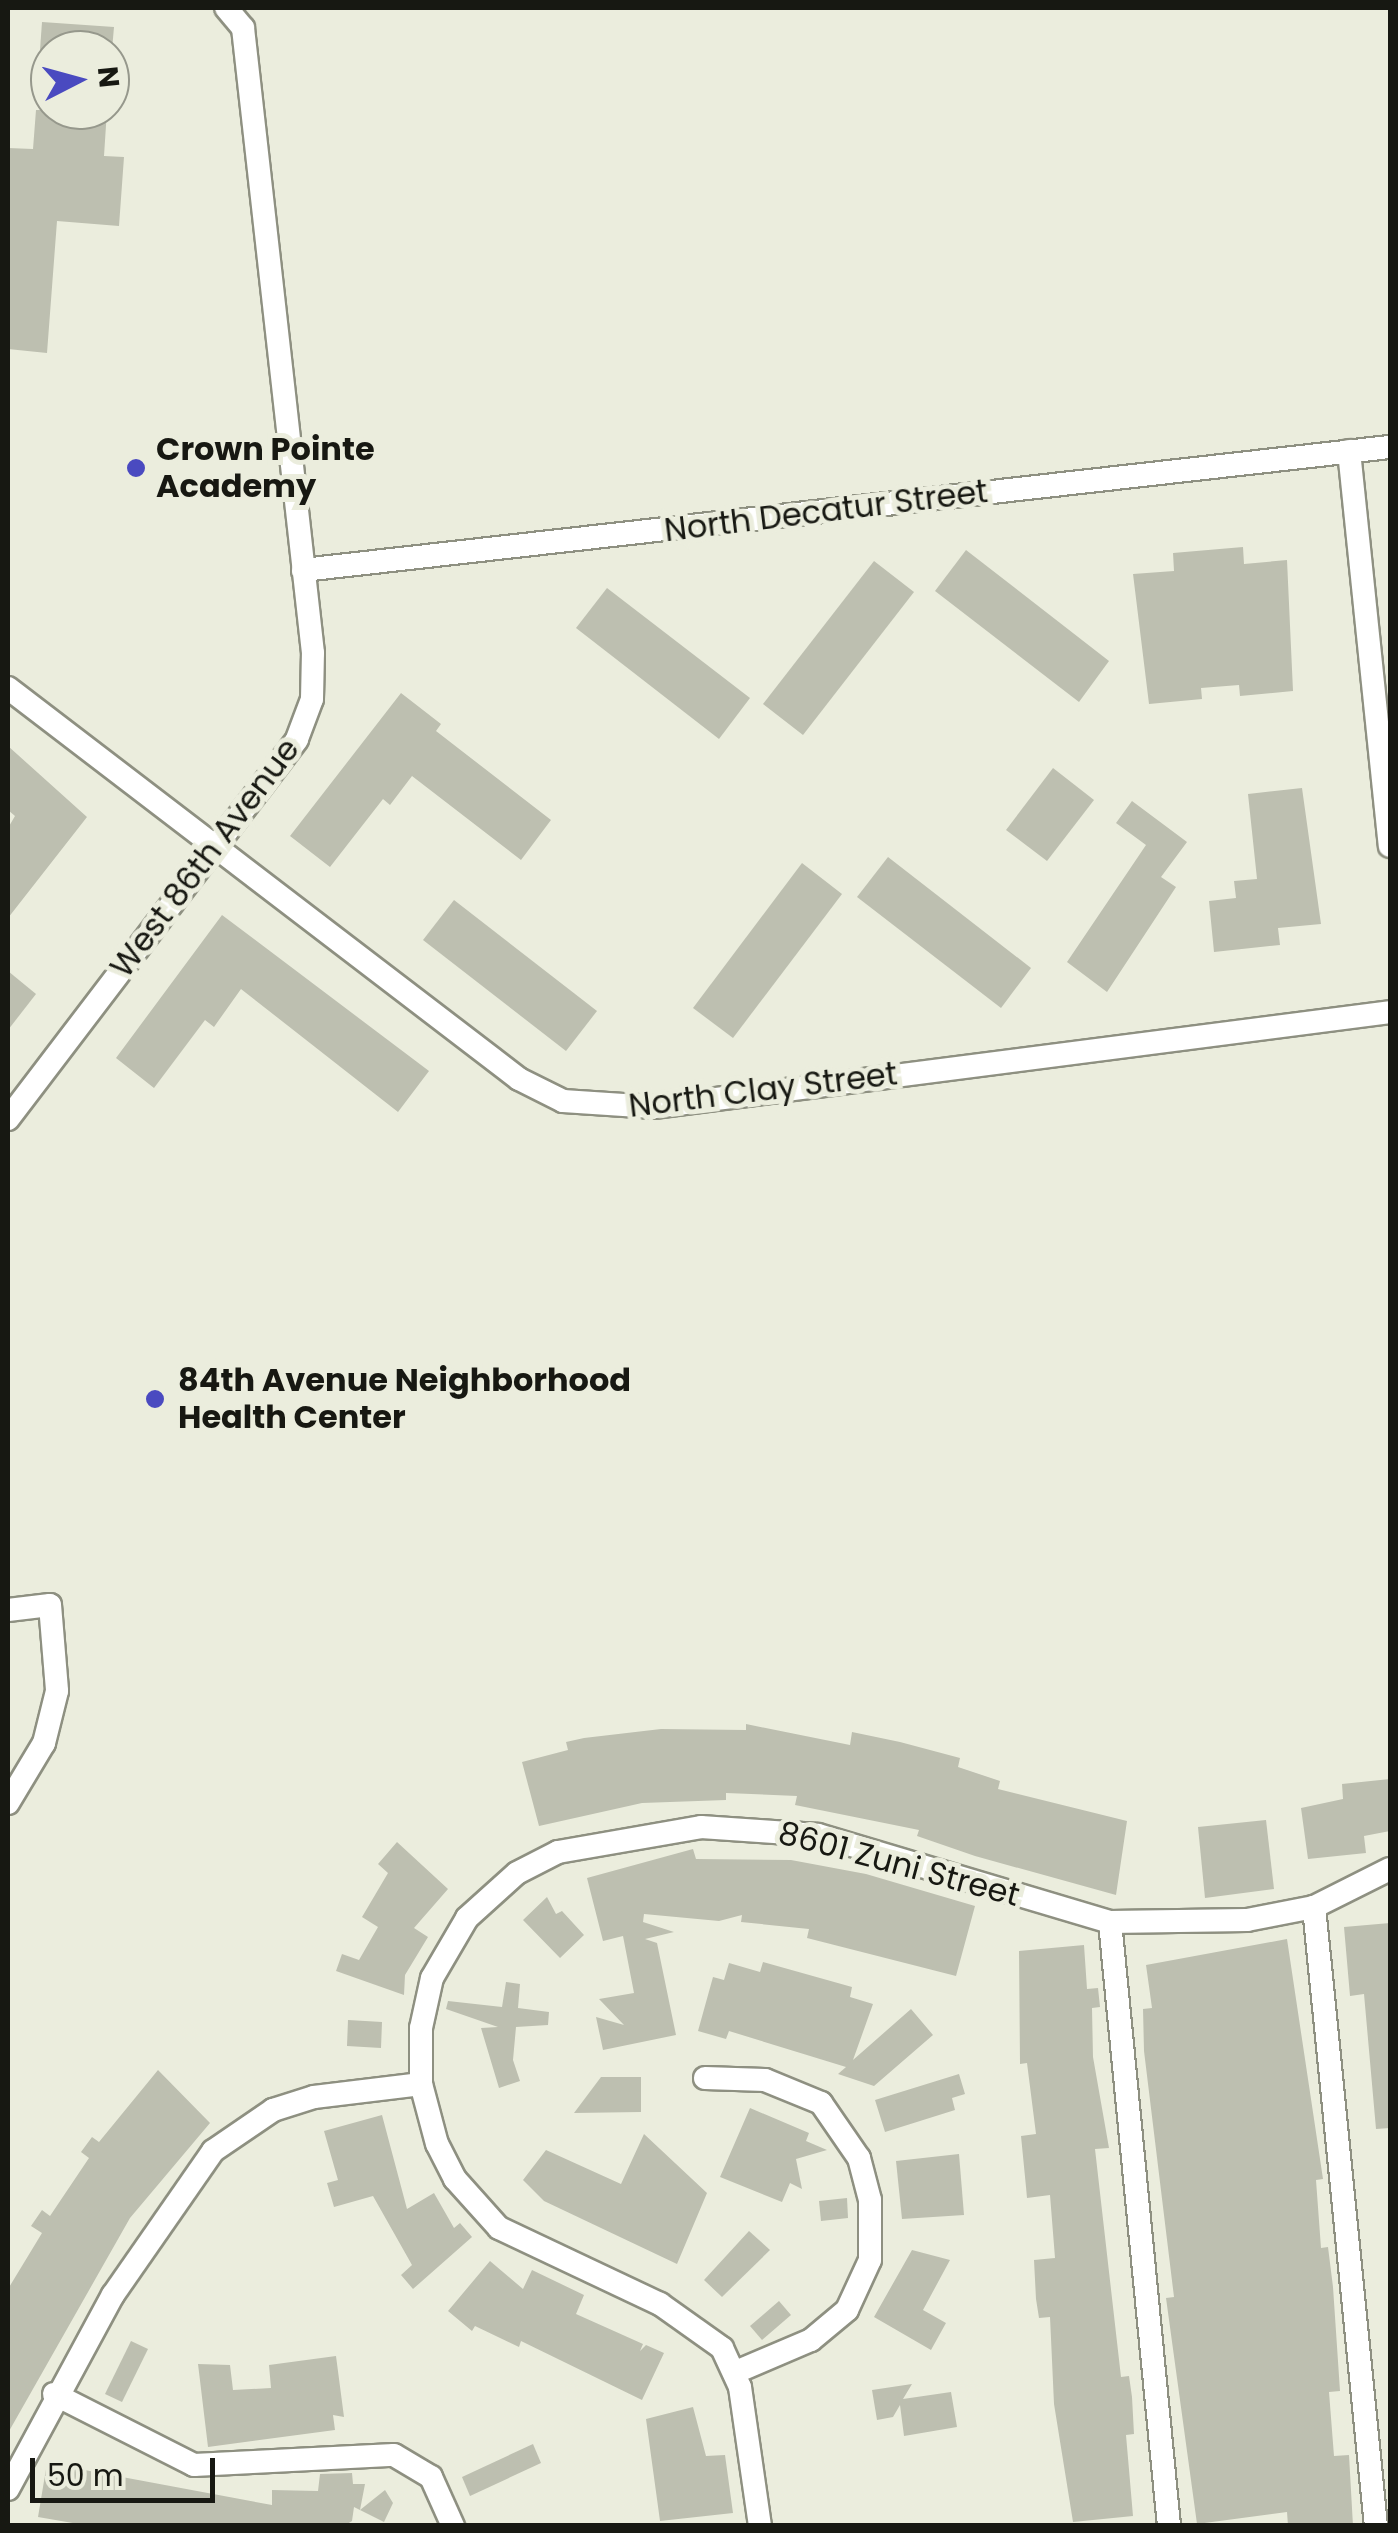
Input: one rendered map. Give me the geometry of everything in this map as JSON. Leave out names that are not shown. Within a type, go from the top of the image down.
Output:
[{"type":"street","points":[[226,8],[243,28],[256,8]]},
{"type":"street","name":"West 86th Avenue","points":[[8,1119],[304,725],[314,684],[243,28]]},
{"type":"street","name":"North Decatur Street","points":[[304,570],[1390,447]]},
{"type":"street","points":[[1349,451],[1390,846]]},
{"type":"street","points":[[8,688],[216,847]]},
{"type":"street","name":"North Clay Street","points":[[216,847],[519,1079],[563,1100],[603,1108],[654,1107],[1390,1012]]},
{"type":"street","points":[[8,1610],[50,1605],[54,1710],[44,1743],[8,1804]]},
{"type":"street","name":"8601 Zuni Street","points":[[736,2372],[722,2348],[691,2322],[499,2228],[455,2180],[421,2084],[425,2004],[455,1935],[516,1873],[586,1844],[701,1826],[776,1828],[882,1852],[1110,1922],[1215,1922],[1314,1907],[1390,1869]]},
{"type":"street","points":[[1314,1907],[1376,2526]]},
{"type":"street","points":[[1110,1922],[1170,2526]]},
{"type":"street","points":[[705,2078],[765,2080],[821,2103],[859,2158],[870,2200],[870,2260],[847,2310],[812,2340],[736,2372],[760,2526]]},
{"type":"street","points":[[8,2489],[54,2394],[162,2218],[226,2140],[273,2110],[314,2096],[421,2084]]},
{"type":"street","points":[[54,2394],[194,2465],[394,2455],[432,2477],[453,2526]]},
{"type":"building","points":[[42,22],[114,27],[114,30],[41,30]]},
{"type":"building","points":[[34,130],[106,130],[104,156],[124,157],[119,226],[57,221],[47,353],[8,349],[8,148],[33,149]]},
{"type":"building","points":[[1243,547],[1244,564],[1287,560],[1293,691],[1240,696],[1239,685],[1201,688],[1202,699],[1149,704],[1133,574],[1174,571],[1173,553]]},
{"type":"building","points":[[966,550],[1109,661],[1079,702],[935,591]]},
{"type":"building","points":[[874,561],[914,592],[803,735],[763,704]]},
{"type":"building","points":[[607,588],[750,698],[719,739],[576,628]]},
{"type":"building","points":[[401,693],[441,724],[436,731],[551,820],[521,860],[412,776],[390,805],[383,799],[330,867],[290,836]]},
{"type":"building","points":[[8,746],[87,817],[8,918],[8,828],[15,816],[8,810]]},
{"type":"building","points":[[1053,768],[1094,800],[1047,861],[1006,830]]},
{"type":"building","points":[[1302,788],[1321,924],[1278,928],[1280,945],[1214,952],[1209,901],[1236,898],[1234,881],[1257,879],[1248,794]]},
{"type":"building","points":[[1132,801],[1187,842],[1161,877],[1176,887],[1107,992],[1067,962],[1146,845],[1116,823]]},
{"type":"building","points":[[888,857],[1031,968],[1001,1008],[857,897]]},
{"type":"building","points":[[802,863],[842,894],[733,1038],[693,1008]]},
{"type":"building","points":[[454,900],[597,1011],[566,1051],[423,940]]},
{"type":"building","points":[[222,915],[429,1071],[398,1112],[241,989],[214,1027],[205,1020],[154,1088],[116,1058]]},
{"type":"building","points":[[8,971],[36,994],[8,1030]]},
{"type":"building","points":[[746,1724],[850,1745],[852,1732],[900,1742],[960,1758],[958,1767],[1000,1781],[998,1789],[1127,1821],[1116,1895],[975,1856],[917,1836],[919,1830],[795,1805],[797,1796],[726,1793],[726,1800],[642,1803],[539,1826],[522,1762],[568,1750],[566,1742],[584,1738],[661,1729],[746,1730]]},
{"type":"building","points":[[1390,1779],[1390,1831],[1364,1836],[1366,1853],[1308,1859],[1301,1808],[1343,1799],[1342,1784]]},
{"type":"building","points":[[1266,1820],[1274,1889],[1205,1898],[1198,1827]]},
{"type":"building","points":[[397,1842],[448,1889],[414,1928],[428,1937],[405,1975],[404,1995],[336,1971],[342,1954],[359,1960],[378,1927],[362,1917],[388,1873],[378,1864]]},
{"type":"building","points":[[693,1849],[696,1859],[791,1860],[866,1874],[975,1906],[956,1976],[807,1938],[809,1929],[741,1922],[742,1915],[719,1921],[644,1914],[643,1922],[674,1932],[645,1939],[657,1943],[676,2035],[603,2050],[596,2017],[624,2025],[599,1999],[634,1993],[623,1936],[603,1941],[587,1878]]},
{"type":"building","points":[[547,1897],[556,1914],[562,1911],[584,1935],[560,1958],[523,1920]]},
{"type":"building","points":[[1390,1923],[1390,2128],[1376,2129],[1364,1994],[1350,1996],[1344,1927]]},
{"type":"building","points":[[1287,1939],[1323,2179],[1316,2180],[1321,2248],[1328,2247],[1333,2287],[1340,2391],[1329,2392],[1334,2456],[1349,2455],[1353,2526],[1288,2526],[1287,2512],[1197,2524],[1166,2298],[1174,2297],[1144,2051],[1143,2009],[1152,2008],[1146,1965]]},
{"type":"building","points":[[1084,1945],[1087,1989],[1098,1988],[1100,2007],[1092,2008],[1093,2057],[1109,2148],[1095,2149],[1121,2377],[1129,2376],[1132,2397],[1134,2434],[1126,2435],[1133,2516],[1073,2522],[1054,2404],[1050,2317],[1039,2318],[1036,2299],[1034,2260],[1055,2258],[1050,2195],[1027,2198],[1021,2136],[1036,2134],[1027,2063],[1020,2064],[1019,1951]]},
{"type":"building","points":[[763,1962],[852,1987],[850,1997],[873,2004],[853,2060],[911,2009],[933,2035],[874,2086],[838,2074],[846,2067],[729,2031],[726,2039],[698,2031],[713,1977],[724,1980],[729,1963],[760,1972]]},
{"type":"building","points":[[506,1982],[520,1984],[518,2008],[549,2012],[548,2025],[516,2027],[513,2060],[520,2081],[499,2088],[481,2028],[498,2027],[446,2009],[448,2001],[502,2007]]},
{"type":"building","points":[[348,2020],[382,2022],[381,2048],[347,2046]]},
{"type":"building","points":[[158,2070],[210,2123],[130,2218],[8,2433],[8,2289],[42,2233],[31,2226],[42,2210],[50,2216],[89,2158],[81,2152],[92,2137],[99,2142]]},
{"type":"building","points":[[959,2074],[965,2094],[952,2098],[955,2110],[885,2132],[875,2100]]},
{"type":"building","points":[[601,2077],[641,2077],[641,2112],[574,2113]]},
{"type":"building","points":[[750,2108],[809,2133],[806,2141],[827,2150],[796,2159],[802,2189],[790,2183],[782,2202],[720,2177]]},
{"type":"building","points":[[382,2115],[407,2209],[434,2193],[454,2228],[460,2223],[472,2237],[413,2289],[401,2275],[412,2265],[373,2196],[334,2207],[327,2183],[338,2180],[324,2131]]},
{"type":"building","points":[[644,2134],[707,2193],[677,2264],[544,2201],[523,2180],[546,2150],[621,2184]]},
{"type":"building","points":[[959,2154],[964,2215],[902,2219],[896,2161]]},
{"type":"building","points":[[847,2198],[848,2218],[821,2221],[819,2201]]},
{"type":"building","points":[[749,2231],[770,2250],[722,2297],[704,2280]]},
{"type":"building","points":[[912,2250],[950,2260],[923,2310],[946,2323],[931,2350],[874,2317]]},
{"type":"building","points":[[490,2261],[523,2289],[532,2270],[584,2295],[576,2314],[643,2344],[640,2351],[646,2345],[664,2353],[642,2400],[521,2341],[519,2347],[475,2326],[472,2331],[448,2311]]},
{"type":"building","points":[[779,2301],[791,2315],[762,2340],[750,2326]]},
{"type":"building","points":[[131,2341],[148,2349],[122,2402],[105,2394]]},
{"type":"building","points":[[336,2356],[344,2417],[333,2415],[335,2430],[208,2447],[198,2364],[230,2365],[233,2390],[271,2388],[269,2365]]},
{"type":"building","points":[[912,2384],[903,2399],[951,2392],[957,2427],[904,2436],[900,2405],[893,2417],[877,2420],[872,2390]]},
{"type":"building","points":[[693,2407],[706,2456],[725,2455],[733,2513],[660,2521],[646,2419]]},
{"type":"building","points":[[533,2444],[541,2463],[470,2496],[462,2477]]},
{"type":"building","points":[[47,2463],[272,2505],[272,2490],[318,2491],[320,2474],[352,2473],[353,2484],[365,2484],[360,2510],[354,2507],[352,2521],[344,2526],[90,2526],[38,2517]]},
{"type":"building","points":[[385,2490],[393,2503],[384,2522],[360,2510]]},
{"type":"place","name":"Crown Pointe Academy","points":[[136,468]]},
{"type":"place","name":"84th Avenue Neighborhood Health Center","points":[[155,1399]]}]
